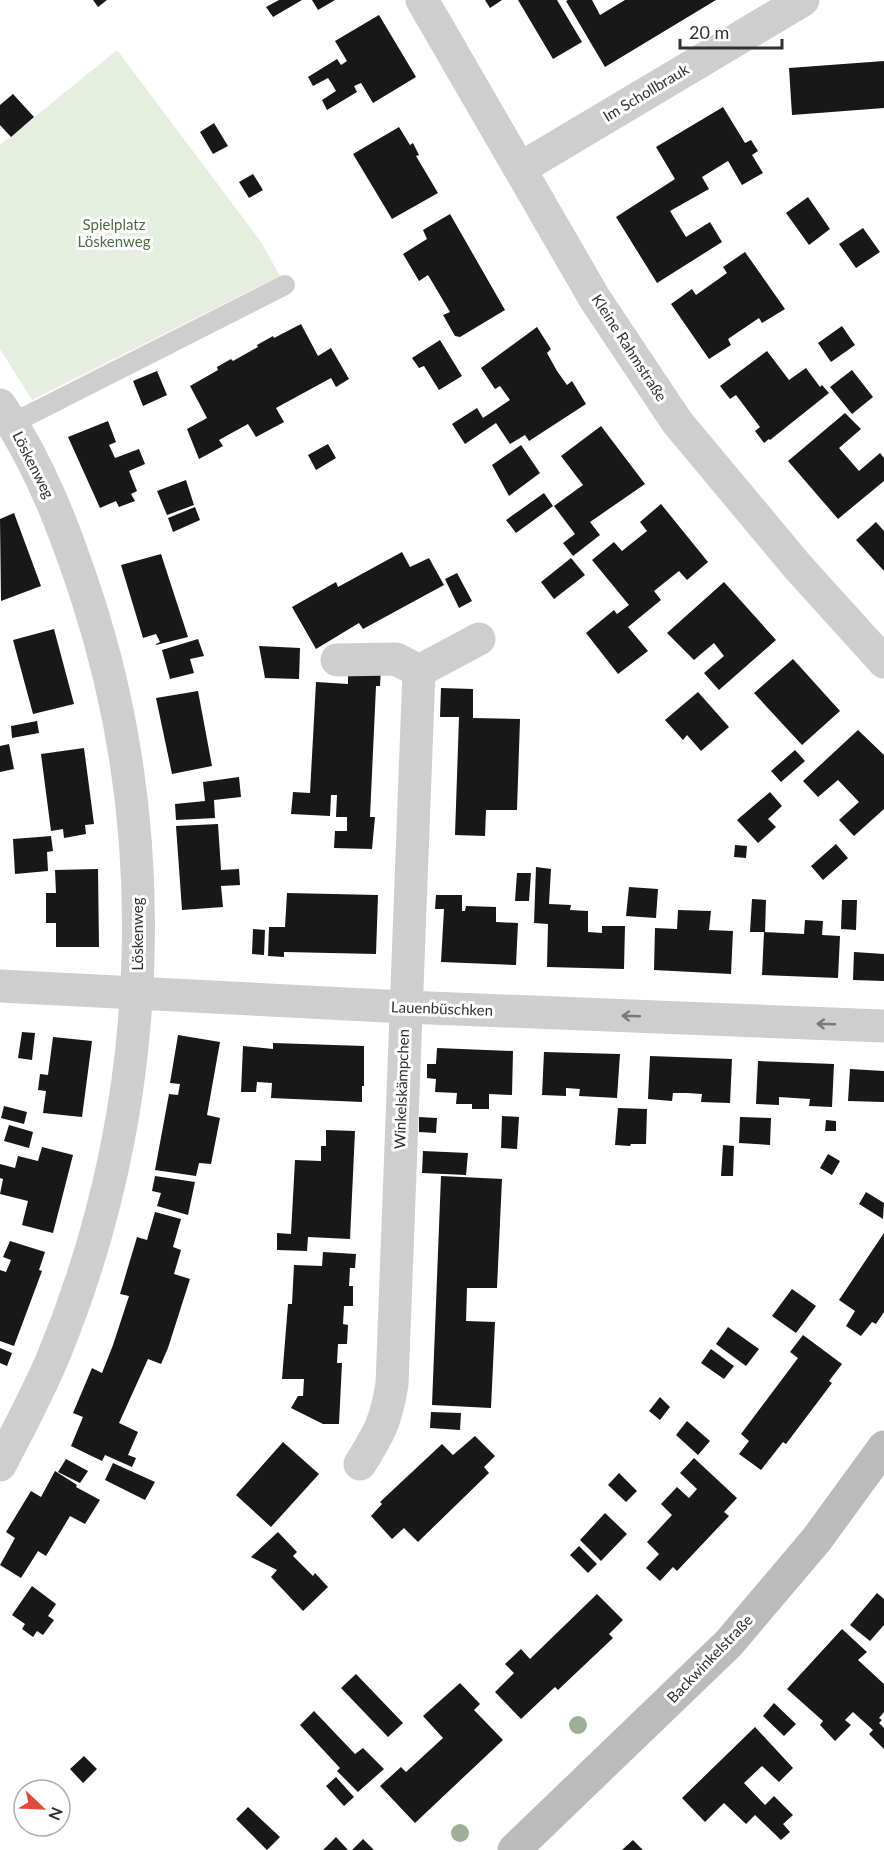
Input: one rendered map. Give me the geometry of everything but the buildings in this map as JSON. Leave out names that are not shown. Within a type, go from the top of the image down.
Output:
[{"type":"main road","name":"Backwinkelstraße","points":[[513,1850],[729,1643],[817,1539],[884,1447]]},
{"type":"street","name":"Kleine Rahmstraße","points":[[422,0],[596,299],[677,422],[798,567],[884,662]]},
{"type":"street","name":"Im Schollbrauk","points":[[521,168],[803,0]]},
{"type":"street","name":"Löskenweg","points":[[0,1465],[54,1355],[86,1267],[109,1184],[125,1103],[138,992],[137,866],[129,785],[113,693],[96,625],[72,549],[44,482],[6,414]]},
{"type":"street","points":[[337,660],[396,659],[419,670],[479,639]]},
{"type":"street","name":"Winkelskämpchen","points":[[360,1464],[379,1435],[387,1415],[392,1384],[419,670]]},
{"type":"street","name":"Lauenbüschken","points":[[0,986],[405,1008],[884,1026]]},
{"type":"lane","points":[[6,414],[285,285]]},
{"type":"green space","name":"Spielplatz Löskenweg","points":[[117,50],[261,242],[280,276],[32,400],[0,349],[0,145]]}]
